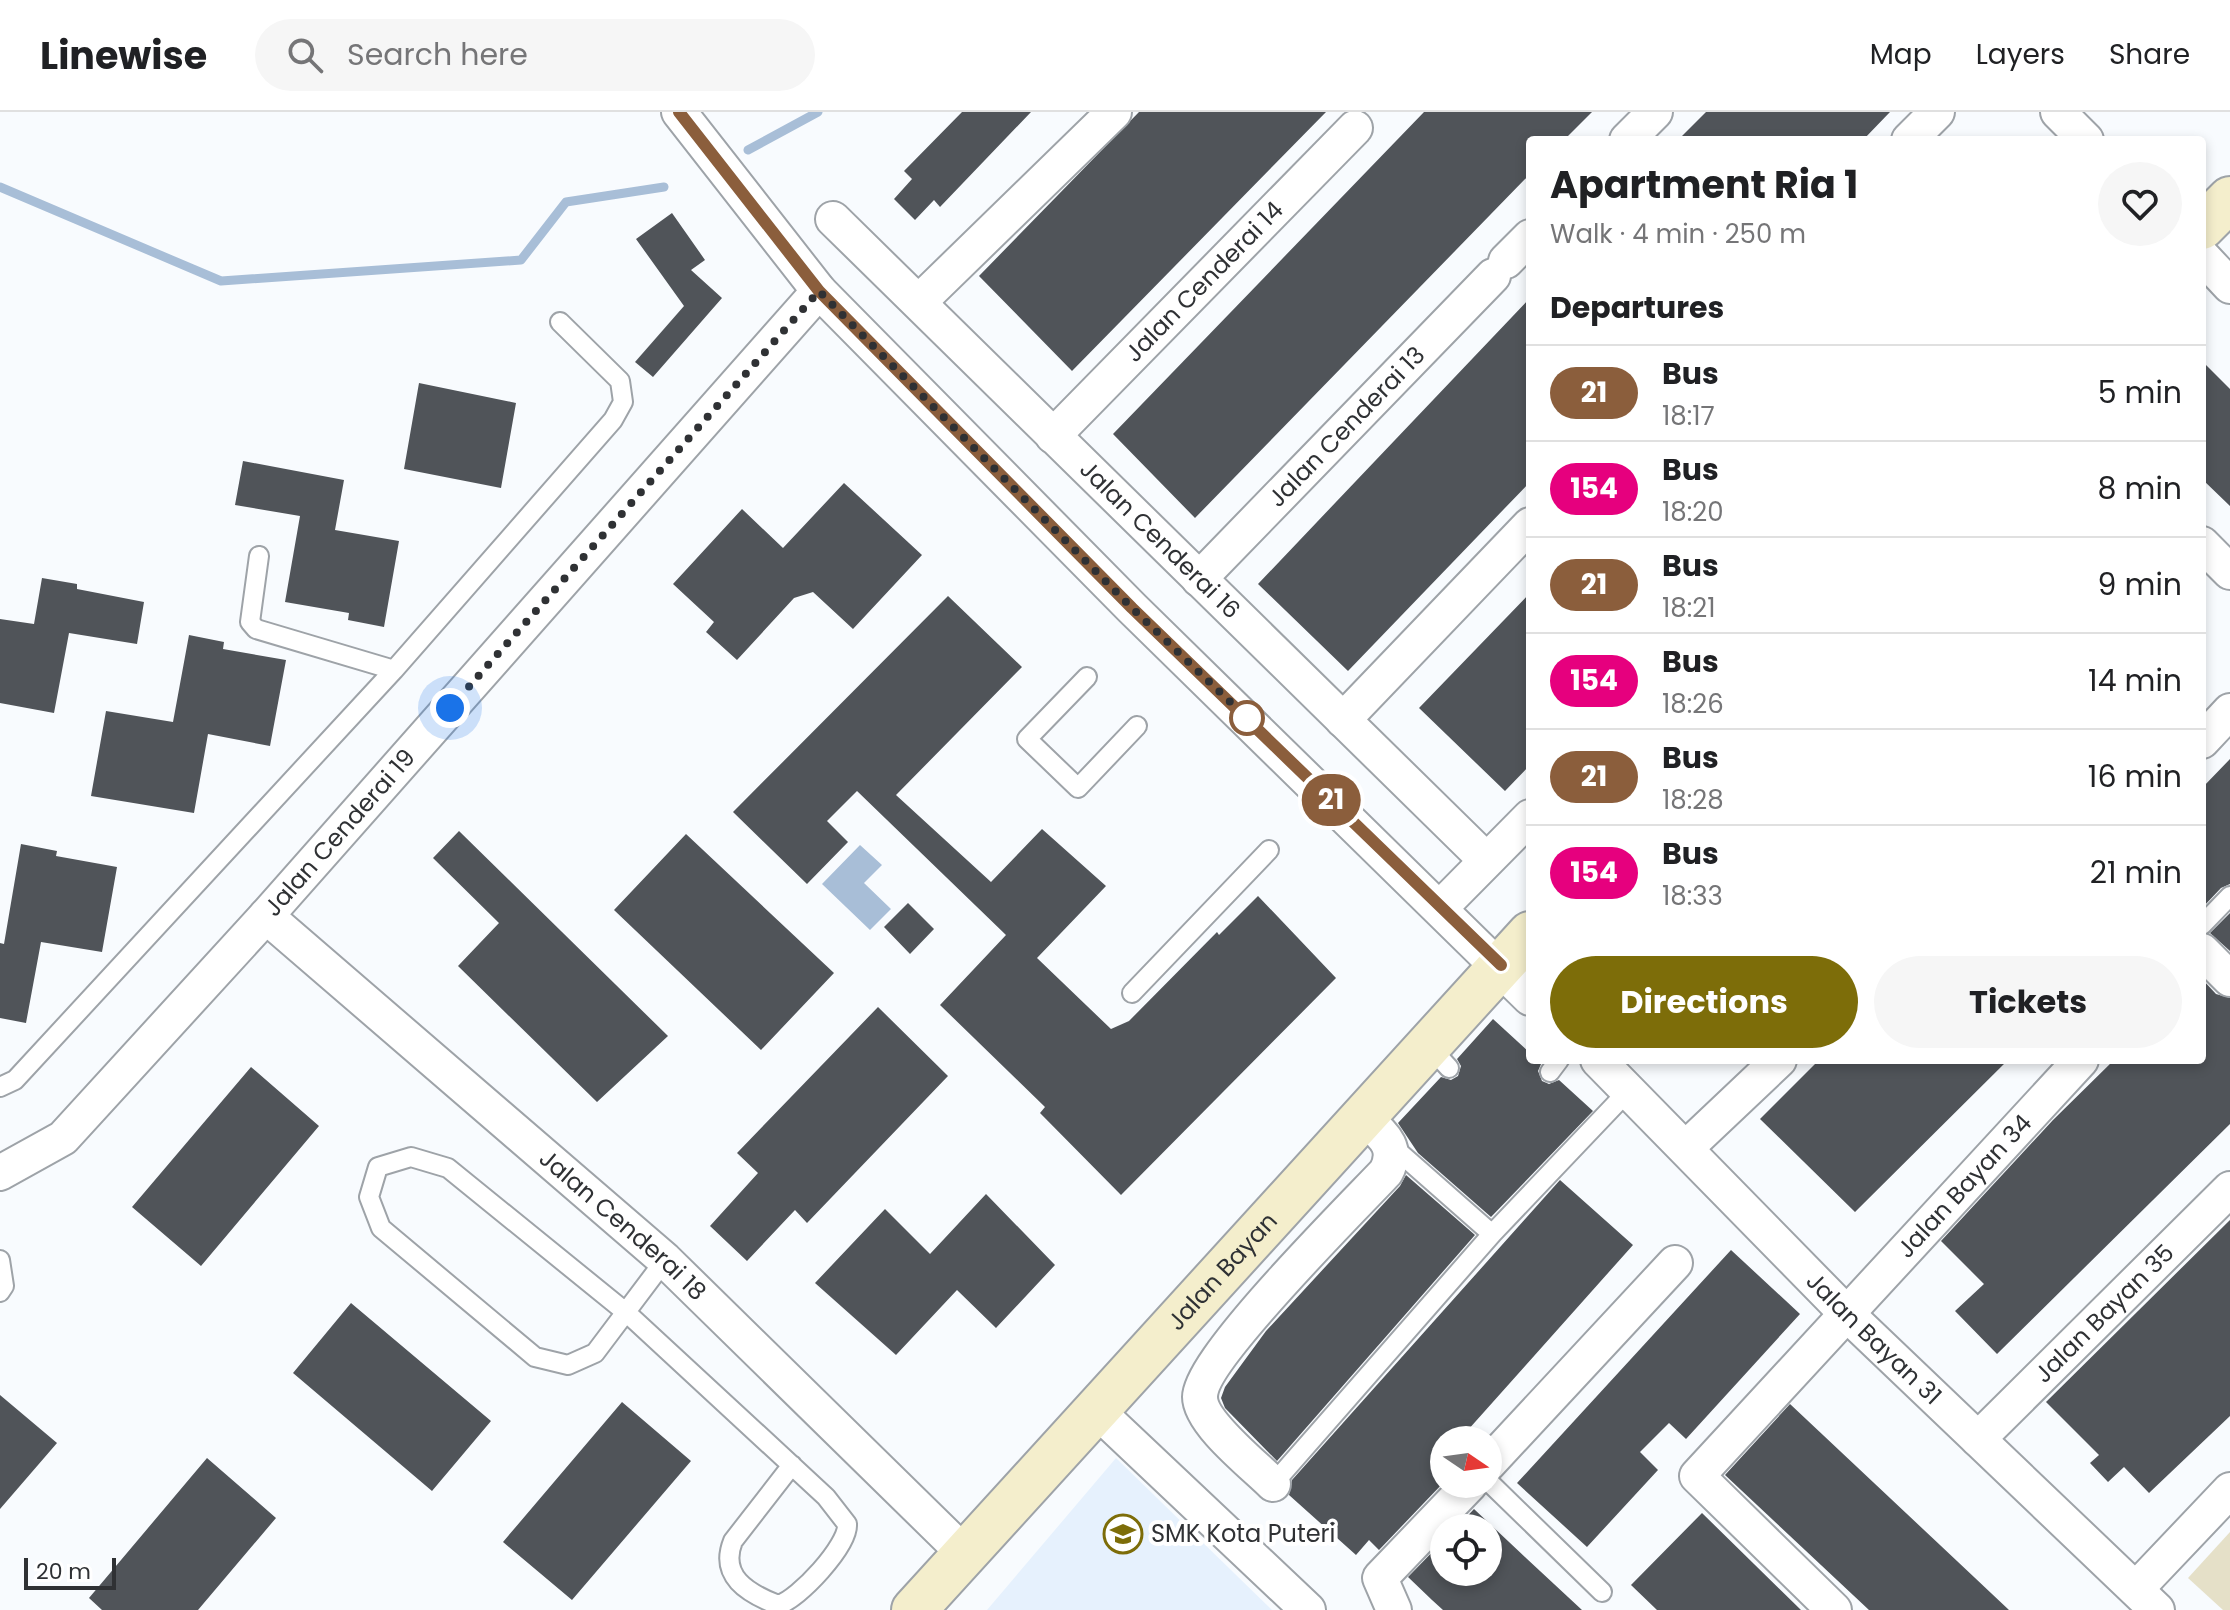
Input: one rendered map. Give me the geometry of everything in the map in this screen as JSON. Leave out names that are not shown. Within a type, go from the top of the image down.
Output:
[{"type":"street","points":[[679,112],[819,291],[1132,608],[1501,965],[1526,993]]},
{"type":"street","points":[[919,302],[1114,112]]},
{"type":"street","points":[[1631,136],[1655,112]]},
{"type":"street","points":[[1913,136],[1937,112]]},
{"type":"street","points":[[2058,112],[2082,136]]},
{"type":"street","name":"Jalan Cenderai 14","points":[[1053,436],[1355,128]]},
{"type":"street","points":[[2206,223],[2230,199]]},
{"type":"street","name":"Jalan Cenderai 16","points":[[833,219],[1486,860]]},
{"type":"street","name":"Jalan Cenderai 13","points":[[1199,579],[1510,258]]},
{"type":"street","points":[[2206,260],[2230,286]]},
{"type":"street","name":"Jalan Cenderai 19","points":[[0,1173],[63,1138],[266,916],[819,291]]},
{"type":"street","points":[[1343,720],[1526,529]]},
{"type":"street","points":[[2206,548],[2230,572]]},
{"type":"street","points":[[2206,737],[2230,711]]},
{"type":"street","points":[[1441,907],[1526,821]]},
{"type":"street","name":"Jalan Cenderai 18","points":[[266,916],[665,1260],[964,1553]]},
{"type":"street","name":"Jalan Bayan","points":[[914,1610],[1094,1408],[1377,1131],[1438,1056],[1501,965],[1526,938]]},
{"type":"street","points":[[2206,955],[2230,979]]},
{"type":"street","name":"Jalan Bayan 31","points":[[1602,1064],[1848,1315],[2147,1600]]},
{"type":"street","points":[[1686,1148],[1775,1064]]},
{"type":"street","name":"Jalan Bayan 34","points":[[1834,1610],[1697,1476],[2077,1064]]},
{"type":"street","points":[[1273,1484],[1205,1416],[1199,1397],[1203,1380],[1233,1339],[1386,1172],[1393,1159],[1377,1131]]},
{"type":"street","name":"Jalan Bayan 35","points":[[1978,1439],[2230,1189]]},
{"type":"street","points":[[1502,1449],[1675,1263]]},
{"type":"street","points":[[1094,1408],[1308,1610]]},
{"type":"street","points":[[2147,1600],[2230,1490]]},
{"type":"street","points":[[1394,1610],[1380,1578],[1457,1498]]},
{"type":"lane","points":[[0,1087],[15,1080],[394,670],[613,420],[623,402],[620,381],[560,322]]},
{"type":"lane","points":[[259,556],[250,622],[256,629],[394,670]]},
{"type":"lane","points":[[1087,677],[1027,739],[1078,788],[1137,726]]},
{"type":"lane","points":[[1132,993],[1269,850]]},
{"type":"lane","points":[[2206,921],[2230,896]]},
{"type":"lane","points":[[1273,1484],[1492,1234],[1629,1090]]},
{"type":"lane","points":[[1377,1131],[1492,1234]]},
{"type":"lane","points":[[665,1260],[628,1314],[595,1353],[568,1365],[535,1357],[381,1228],[369,1197],[378,1167],[411,1157],[448,1168],[628,1314],[792,1465],[839,1510],[848,1533],[844,1543],[796,1595],[778,1605],[752,1593],[732,1574],[727,1556],[733,1541],[792,1465]]},
{"type":"lane","points":[[0,1260],[4,1286],[0,1292]]},
{"type":"lane","points":[[1502,1495],[1602,1592]]},
{"type":"shaded area","name":"SMK Kota Puteri","points":[[1116,1458],[1272,1610],[987,1610]]},
{"type":"shaded area","points":[[2230,1532],[2230,1610],[2223,1610],[2188,1578]]},
{"type":"water","points":[[860,845],[882,865],[864,883],[891,909],[870,930],[822,884]]},
{"type":"building","points":[[962,112],[1031,112],[940,207],[934,200],[915,220],[894,199],[912,179],[904,171]]},
{"type":"building","points":[[1139,112],[1326,112],[1072,371],[979,276]]},
{"type":"building","points":[[1424,112],[1592,112],[1568,136],[1526,136],[1526,178],[1195,518],[1113,434]]},
{"type":"building","points":[[1706,112],[1890,112],[1867,136],[1682,136]]},
{"type":"building","points":[[672,213],[705,260],[691,270],[722,298],[653,377],[635,362],[684,306],[636,239]]},
{"type":"building","points":[[1526,302],[1526,486],[1348,671],[1258,584]]},
{"type":"building","points":[[2206,365],[2230,389],[2230,506],[2206,483]]},
{"type":"building","points":[[419,383],[516,403],[501,488],[404,469]]},
{"type":"building","points":[[243,461],[344,480],[335,530],[399,541],[384,627],[348,620],[349,613],[285,602],[300,516],[235,505]]},
{"type":"building","points":[[844,483],[922,555],[853,629],[813,592],[794,598],[737,660],[706,632],[714,622],[673,584],[742,509],[783,548]]},
{"type":"building","points":[[42,578],[77,584],[77,589],[144,602],[137,644],[69,633],[54,713],[0,703],[0,619],[34,624]]},
{"type":"building","points":[[948,596],[1022,667],[896,795],[991,882],[1042,829],[1106,886],[1037,958],[1111,1029],[1129,1021],[1217,932],[1219,935],[1258,896],[1336,978],[1121,1195],[1040,1113],[1045,1107],[940,1005],[1006,935],[857,791],[827,821],[848,842],[807,884],[733,812]]},
{"type":"building","points":[[1526,597],[1526,769],[1505,791],[1419,708]]},
{"type":"building","points":[[189,635],[224,642],[223,649],[286,660],[270,746],[208,734],[194,813],[91,796],[106,711],[173,722]]},
{"type":"building","points":[[2230,759],[2230,884],[2221,888],[2206,904],[2206,784]]},
{"type":"building","points":[[459,831],[668,1036],[597,1102],[458,966],[499,923],[433,858]]},
{"type":"building","points":[[686,834],[834,973],[761,1050],[614,910]]},
{"type":"building","points":[[21,844],[57,851],[56,856],[117,867],[102,952],[41,942],[26,1023],[0,1018],[0,943],[4,944]]},
{"type":"building","points":[[908,903],[934,929],[910,954],[884,927]]},
{"type":"building","points":[[2230,913],[2230,951],[2210,933]]},
{"type":"building","points":[[2206,983],[2216,994],[2230,998],[2230,1124],[1997,1354],[1955,1311],[1984,1284],[1941,1241],[2053,1120],[2110,1064],[2206,1064]]},
{"type":"building","points":[[878,1007],[948,1076],[807,1223],[795,1210],[747,1261],[710,1226],[758,1173],[737,1153]]},
{"type":"building","points":[[1493,1019],[1526,1049],[1526,1064],[1541,1064],[1538,1071],[1542,1081],[1549,1084],[1559,1080],[1593,1111],[1491,1217],[1418,1153],[1398,1123],[1441,1077],[1451,1080],[1458,1076],[1461,1066],[1457,1059]]},
{"type":"building","points":[[1815,1064],[2004,1064],[1855,1212],[1760,1119]]},
{"type":"building","points":[[251,1067],[319,1126],[201,1266],[132,1207]]},
{"type":"building","points":[[1406,1175],[1475,1235],[1277,1461],[1225,1408],[1221,1398],[1225,1387],[1266,1331],[1400,1186]]},
{"type":"building","points":[[1560,1180],[1633,1245],[1471,1426],[1430,1426],[1430,1497],[1379,1550],[1369,1540],[1356,1555],[1289,1495],[1292,1480]]},
{"type":"building","points":[[986,1194],[1055,1265],[996,1328],[957,1290],[896,1355],[815,1283],[885,1209],[930,1254]]},
{"type":"building","points":[[2230,1220],[2230,1416],[2149,1493],[2124,1467],[2108,1482],[2090,1463],[2099,1455],[2046,1402]]},
{"type":"building","points":[[1731,1250],[1800,1314],[1686,1439],[1669,1423],[1640,1452],[1658,1470],[1587,1547],[1517,1483]]},
{"type":"building","points":[[351,1303],[491,1421],[432,1491],[293,1373]]},
{"type":"building","points":[[0,1395],[57,1443],[0,1509]]},
{"type":"building","points":[[622,1402],[691,1461],[572,1600],[503,1542]]},
{"type":"building","points":[[1790,1404],[2009,1610],[1869,1610],[1725,1475]]},
{"type":"building","points":[[207,1458],[276,1518],[198,1610],[102,1610],[89,1598]]},
{"type":"building","points":[[1702,1513],[1801,1610],[1657,1610],[1631,1585]]},
{"type":"building","points":[[1502,1535],[1582,1610],[1443,1610],[1408,1577],[1430,1554],[1430,1586],[1502,1586]]},
{"type":"waterway","points":[[748,150],[818,112]]},
{"type":"waterway","points":[[0,187],[221,281],[521,260],[566,202],[664,187]]},
{"type":"bus line","name":"21","points":[[679,112],[819,291],[1132,608],[1501,965]]},
{"type":"place","name":"SMK Kota Puteri","points":[[1123,1534]]},
{"type":"route","points":[[450,708],[819,291],[1132,608],[1247,718]]}]
